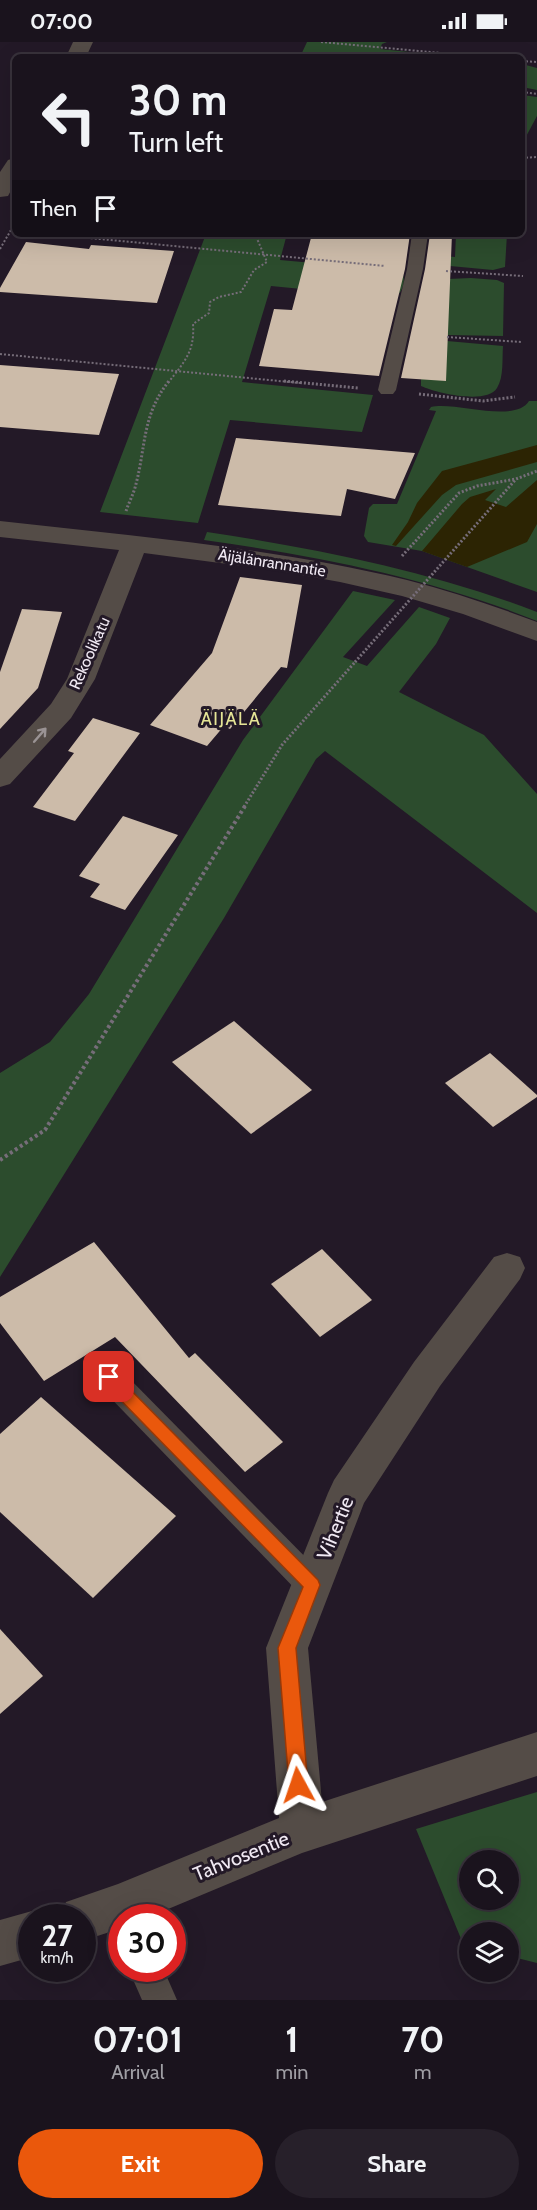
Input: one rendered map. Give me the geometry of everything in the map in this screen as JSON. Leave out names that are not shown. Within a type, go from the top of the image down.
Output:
[{"type":"street","points":[[0,191],[9,167]]},
{"type":"street","name":"Äijälänrannantie","points":[[0,529],[135,543],[311,567],[390,584],[462,604],[537,632]]},
{"type":"street","name":"Rekoolikatu","points":[[0,777],[61,711],[81,679],[135,543]]},
{"type":"street","name":"Vihertie","points":[[302,1831],[287,1648],[348,1493],[427,1374],[507,1268]]},
{"type":"street","name":"Tahvosentie","points":[[131,1904],[302,1831],[537,1754]]},
{"type":"street","points":[[0,1943],[18,1938]]},
{"type":"lane","points":[[387,390],[415,269],[420,237]]},
{"type":"lane","points":[[109,1377],[312,1585]]},
{"type":"lane","points":[[152,1982],[160,2000]]},
{"type":"path","points":[[321,42],[452,54]]},
{"type":"path","points":[[0,249],[12,232]]},
{"type":"path","points":[[78,237],[415,269],[523,276]]},
{"type":"path","points":[[125,515],[136,484],[143,436],[160,392],[188,357],[194,339],[194,324],[209,313],[210,302],[219,297],[241,292],[254,270],[267,262],[256,237]]},
{"type":"path","points":[[447,337],[521,342]]},
{"type":"path","points":[[0,354],[483,401],[515,397]]},
{"type":"path","points":[[401,557],[459,493],[477,486],[516,479],[537,471]]},
{"type":"path","points":[[0,1160],[45,1130],[282,745],[516,479]]},
{"type":"green space","points":[[307,42],[387,42],[382,44],[380,49],[429,54],[301,54]]},
{"type":"green space","points":[[525,65],[537,68],[537,90],[525,88]]},
{"type":"green space","points":[[525,95],[537,97],[537,116],[525,138]]},
{"type":"green space","points":[[205,237],[286,237],[280,260],[402,271],[403,286],[395,298],[271,286],[242,382],[373,395],[362,432],[230,420],[198,523],[100,512]]},
{"type":"green space","points":[[456,237],[507,237],[505,267],[493,270],[450,266],[444,256],[455,257]]},
{"type":"green space","points":[[448,279],[497,280],[504,283],[503,336],[447,335]]},
{"type":"green space","points":[[447,341],[503,346],[502,373],[497,388],[483,396],[473,397],[438,392],[421,386],[421,365]]},
{"type":"green space","points":[[529,401],[537,401],[537,592],[422,551],[368,542],[364,536],[369,508],[373,504],[397,504],[436,411],[429,410],[431,407],[511,411],[522,408]]},
{"type":"green space","points":[[207,532],[333,554],[415,573],[497,597],[537,612],[537,621],[456,592],[373,570],[289,553],[204,540]]},
{"type":"green space","points":[[353,591],[395,600],[343,657],[367,666],[419,607],[450,618],[436,644],[399,692],[484,735],[537,794],[537,913],[325,751],[316,759],[224,918],[0,1277],[0,1073],[50,1042],[89,994],[243,740]]},
{"type":"green space","points":[[537,1792],[537,1963],[519,1958],[519,1922],[459,1922],[459,1934],[416,1829]]},
{"type":"sand","points":[[537,445],[537,462],[456,485],[442,495],[396,546],[392,545],[408,522],[417,503],[442,471]]},
{"type":"sand","points":[[537,480],[537,524],[527,542],[467,567],[422,551],[470,497],[496,489],[485,500],[506,507]]},
{"type":"building","points":[[311,237],[410,237],[405,269],[379,376],[259,366],[274,309],[292,310]]},
{"type":"building","points":[[430,237],[452,237],[446,381],[401,378],[425,269]]},
{"type":"building","points":[[26,242],[89,249],[91,245],[174,251],[157,303],[0,292],[0,288]]},
{"type":"building","points":[[0,365],[119,374],[99,435],[0,427]]},
{"type":"building","points":[[236,438],[415,453],[395,499],[347,489],[341,516],[218,505]]},
{"type":"building","points":[[240,577],[302,585],[287,668],[281,667],[230,729],[224,726],[207,746],[150,725],[212,653]]},
{"type":"building","points":[[22,609],[62,612],[38,688],[0,729],[0,672]]},
{"type":"building","points":[[93,718],[140,733],[75,821],[33,807],[74,753],[68,751]]},
{"type":"building","points":[[123,816],[178,835],[125,910],[90,897],[100,884],[79,876]]},
{"type":"building","points":[[234,1021],[312,1090],[251,1134],[172,1062]]},
{"type":"building","points":[[490,1053],[537,1095],[493,1127],[445,1083]]},
{"type":"building","points":[[94,1242],[189,1358],[195,1353],[283,1442],[245,1472],[115,1337],[44,1381],[0,1323],[0,1297]]},
{"type":"building","points":[[322,1249],[372,1300],[320,1337],[271,1284]]},
{"type":"building","points":[[41,1397],[176,1516],[93,1598],[0,1512],[0,1434]]},
{"type":"building","points":[[0,1629],[43,1676],[0,1714]]},
{"type":"district","name":"ÄIJÄLÄ","points":[[231,719]]},
{"type":"route","points":[[109,1377],[312,1585],[287,1648],[298,1785]]}]
